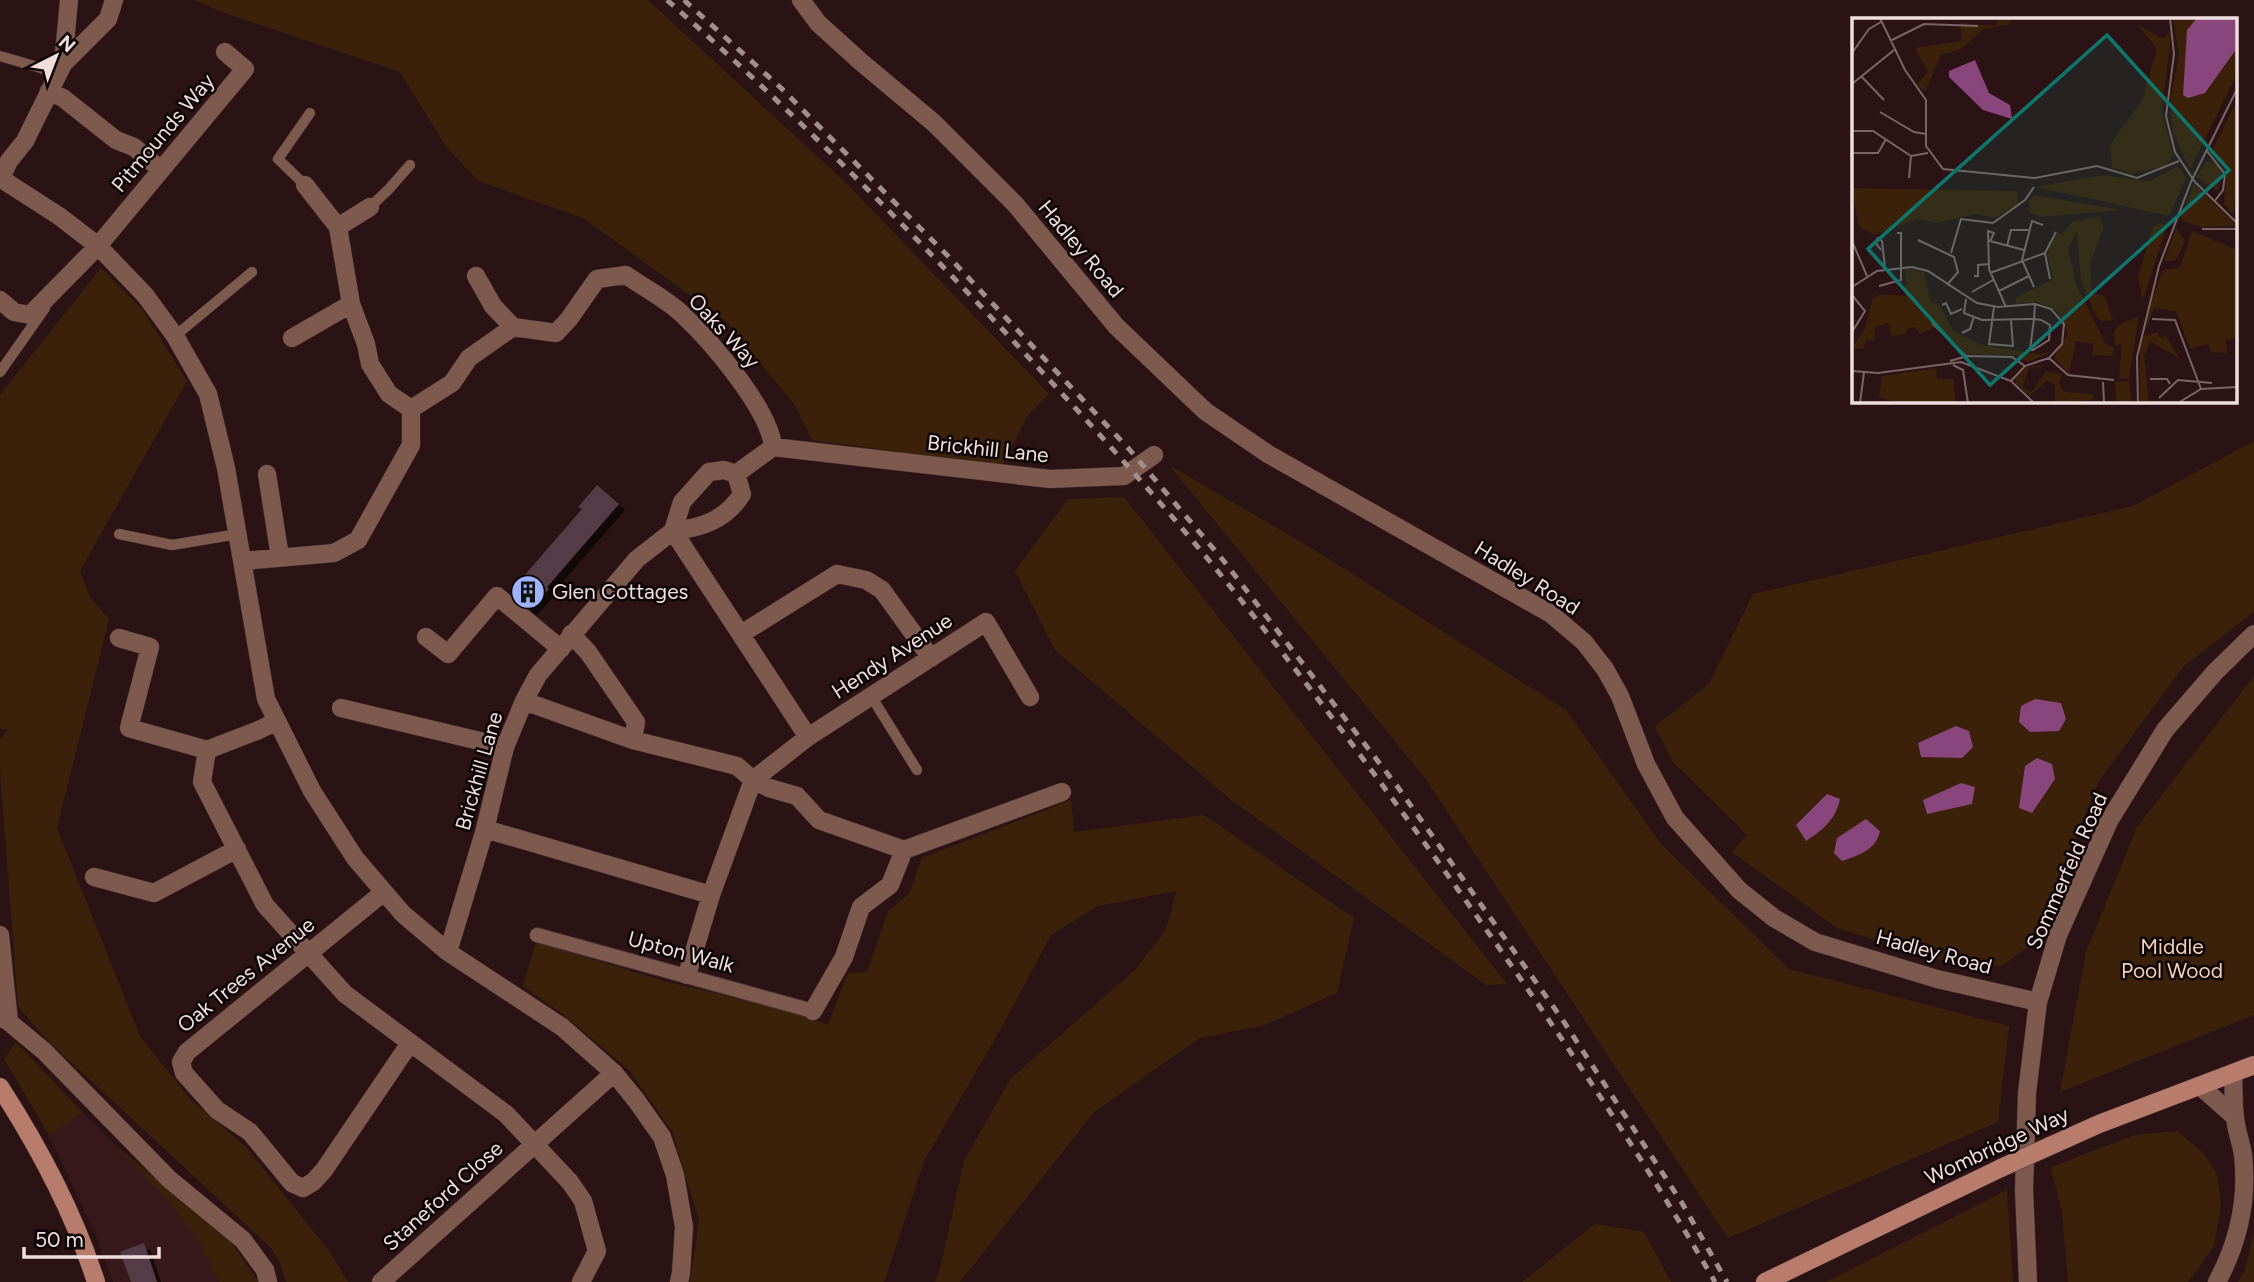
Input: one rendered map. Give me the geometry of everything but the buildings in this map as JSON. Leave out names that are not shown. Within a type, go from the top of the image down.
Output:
[{"type":"main road","name":"Wombridge Way","points":[[1765,1282],[2050,1146],[2254,1065]]},
{"type":"main road","points":[[0,1087],[67,1204],[96,1282]]},
{"type":"street","points":[[69,0],[57,77],[63,98],[116,140],[134,147],[161,170]]},
{"type":"street","points":[[114,0],[108,19],[57,77],[24,141],[0,178],[99,246],[145,295],[175,336],[208,394],[226,467],[266,699],[312,791],[355,858],[403,914],[448,952],[562,1027],[614,1073],[662,1137],[675,1175],[684,1227],[679,1282]]},
{"type":"street","name":"Hadley Road","points":[[801,0],[818,23],[934,123],[1006,195],[1116,326],[1205,411],[1268,454],[1551,614],[1584,642],[1605,669],[1619,696],[1647,764],[1675,818],[1738,890],[1774,918],[1815,942],[1937,979],[2038,1002]]},
{"type":"street","name":"Pitmounds Way","points":[[0,300],[15,312],[30,315],[99,246],[245,69],[225,52]]},
{"type":"street","points":[[305,185],[338,227],[351,304],[370,363],[389,394],[411,409]]},
{"type":"street","points":[[338,227],[370,207]]},
{"type":"street","name":"Oaks Way","points":[[513,327],[556,332],[569,319],[597,279],[626,275],[682,314],[741,380],[772,433],[773,447]]},
{"type":"street","points":[[411,409],[452,383],[469,358],[513,327],[493,306],[476,276]]},
{"type":"street","points":[[292,338],[351,304]]},
{"type":"street","points":[[243,561],[334,554],[358,540],[411,445],[411,409]]},
{"type":"street","points":[[773,447],[736,474],[724,470],[709,472],[682,502],[673,531],[808,737]]},
{"type":"street","name":"Brickhill Lane","points":[[773,447],[1050,480],[1124,476],[1154,455]]},
{"type":"street","points":[[267,474],[280,557]]},
{"type":"street","name":"Brickhill Lane","points":[[448,952],[485,829],[505,747],[538,675],[636,559],[673,531],[699,528],[734,508],[741,494],[736,474]]},
{"type":"street","points":[[741,634],[837,574],[866,580],[882,590],[931,657]]},
{"type":"street","points":[[426,637],[448,654],[496,596],[566,642],[588,652],[636,722],[633,740]]},
{"type":"street","name":"Hendy Avenue","points":[[753,780],[808,737],[986,622],[1030,697]]},
{"type":"street","name":"Sommerfeld Road","points":[[2038,1002],[2058,935],[2109,821],[2165,730],[2215,672],[2254,634]]},
{"type":"street","points":[[119,638],[150,647],[128,728],[207,750],[277,721]]},
{"type":"street","points":[[524,701],[633,740],[737,766],[753,780],[797,796],[819,820],[904,850],[1062,792]]},
{"type":"street","points":[[341,708],[505,747]]},
{"type":"street","points":[[207,750],[202,782],[265,905],[345,994],[506,1114],[570,1182],[583,1201],[597,1251],[581,1282]]},
{"type":"street","points":[[687,975],[711,895],[753,780]]},
{"type":"street","points":[[485,829],[711,895]]},
{"type":"street","points":[[94,877],[154,893],[236,849]]},
{"type":"street","points":[[813,1011],[844,957],[861,907],[890,885],[904,850]]},
{"type":"street","name":"Oak Trees Avenue","points":[[384,892],[187,1052],[181,1062],[184,1073],[217,1110],[250,1132],[292,1183],[303,1188],[324,1170],[410,1043]]},
{"type":"street","points":[[0,935],[5,1020],[44,1051],[169,1179],[243,1240],[265,1270],[268,1282]]},
{"type":"street","name":"Upton Walk","points":[[537,935],[813,1011]]},
{"type":"street","points":[[2028,1282],[2024,1191],[2026,1107],[2038,1002]]},
{"type":"street","name":"Staneford Close","points":[[381,1282],[614,1073]]},
{"type":"street","points":[[2217,1282],[2229,1260],[2242,1211],[2245,1185],[2243,1153],[2235,1117],[2233,1073]]},
{"type":"street","points":[[2200,1086],[2235,1117]]},
{"type":"lane","points":[[0,56],[41,68],[57,77]]},
{"type":"lane","points":[[305,185],[278,159],[310,113]]},
{"type":"lane","points":[[370,207],[410,165]]},
{"type":"lane","points":[[175,336],[252,272]]},
{"type":"lane","points":[[0,372],[42,314],[56,289]]},
{"type":"lane","points":[[119,534],[172,545],[238,534]]},
{"type":"lane","points":[[871,696],[917,770]]},
{"type":"shaded area","points":[[2035,699],[2061,703],[2066,719],[2059,731],[2030,732],[2019,722],[2021,706]]},
{"type":"shaded area","points":[[1956,726],[1969,731],[1973,747],[1962,758],[1921,757],[1918,743]]},
{"type":"shaded area","points":[[2037,758],[2052,764],[2055,779],[2032,813],[2019,808],[2025,766]]},
{"type":"shaded area","points":[[1961,783],[1975,787],[1972,804],[1927,814],[1923,800]]},
{"type":"shaded area","points":[[1827,794],[1840,799],[1835,812],[1823,828],[1806,841],[1796,825]]},
{"type":"shaded area","points":[[1866,819],[1880,831],[1875,843],[1866,851],[1842,861],[1834,853],[1837,838]]},
{"type":"shaded area","points":[[83,1113],[169,1200],[200,1244],[219,1282],[113,1282],[94,1231],[49,1135]]},
{"type":"green space","points":[[194,0],[648,0],[847,184],[1049,394],[1028,415],[1002,466],[812,440],[794,404],[726,321],[583,218],[478,181],[445,145],[400,72],[219,11]]},
{"type":"green space","points":[[101,268],[142,309],[187,381],[80,571],[90,597],[109,619],[57,828],[140,1036],[190,1099],[245,1146],[330,1252],[348,1282],[286,1282],[281,1265],[271,1248],[45,1038],[18,1006],[0,771],[0,739],[8,730],[0,728],[0,395]]},
{"type":"green space","points":[[2254,441],[2254,612],[2183,667],[2099,781],[2033,943],[2002,966],[1949,963],[1837,928],[1732,852],[1747,835],[1672,761],[1655,726],[1709,684],[1753,594],[2133,506]]},
{"type":"green space","points":[[1169,465],[1323,555],[1566,710],[1661,844],[1789,969],[2009,1026],[1998,1122],[1728,1238],[1425,778]]},
{"type":"green space","points":[[1124,497],[1507,984],[1486,985],[1230,799],[1055,650],[1015,571],[1068,499]]},
{"type":"green space","name":"Middle Pool Wood","points":[[2254,676],[2254,1015],[2060,1092],[2086,952],[2137,827]]},
{"type":"green space","points":[[1071,800],[1074,832],[1204,815],[1354,918],[1337,993],[1265,1025],[1200,1038],[1094,1112],[960,1282],[935,1282],[964,1161],[1011,1078],[1134,971],[1166,930],[1176,891],[1098,906],[1051,935],[1002,1027],[924,1161],[884,1282],[690,1282],[699,1221],[672,1131],[629,1070],[564,1015],[523,986],[536,942],[664,981],[793,1012],[828,1025],[848,973],[867,972],[888,911],[909,894],[922,858]]},
{"type":"green space","points":[[16,1042],[83,1113],[49,1135],[4,1059]]},
{"type":"green space","points":[[2177,1131],[2204,1154],[2217,1174],[2221,1206],[2214,1246],[2188,1282],[2068,1282],[2062,1213],[2051,1167],[2135,1135]]},
{"type":"green space","points":[[113,1143],[231,1242],[259,1282],[219,1282],[200,1244],[169,1201]]},
{"type":"green space","points":[[2007,1190],[2013,1282],[1826,1282]]},
{"type":"green space","points":[[1595,1224],[1644,1232],[1671,1282],[1522,1282]]},
{"type":"green space","points":[[2254,1230],[2254,1282],[2238,1282],[2245,1270]]},
{"type":"railway","points":[[667,0],[803,125],[933,256],[1092,426],[1212,564],[1338,726],[1493,939],[1623,1132],[1715,1282]]},
{"type":"railway","points":[[684,0],[780,87],[948,256],[1129,449],[1223,560],[1397,786],[1562,1019],[1682,1203],[1727,1282]]},
{"type":"place","name":"Glen Cottages","points":[[528,592]]}]
